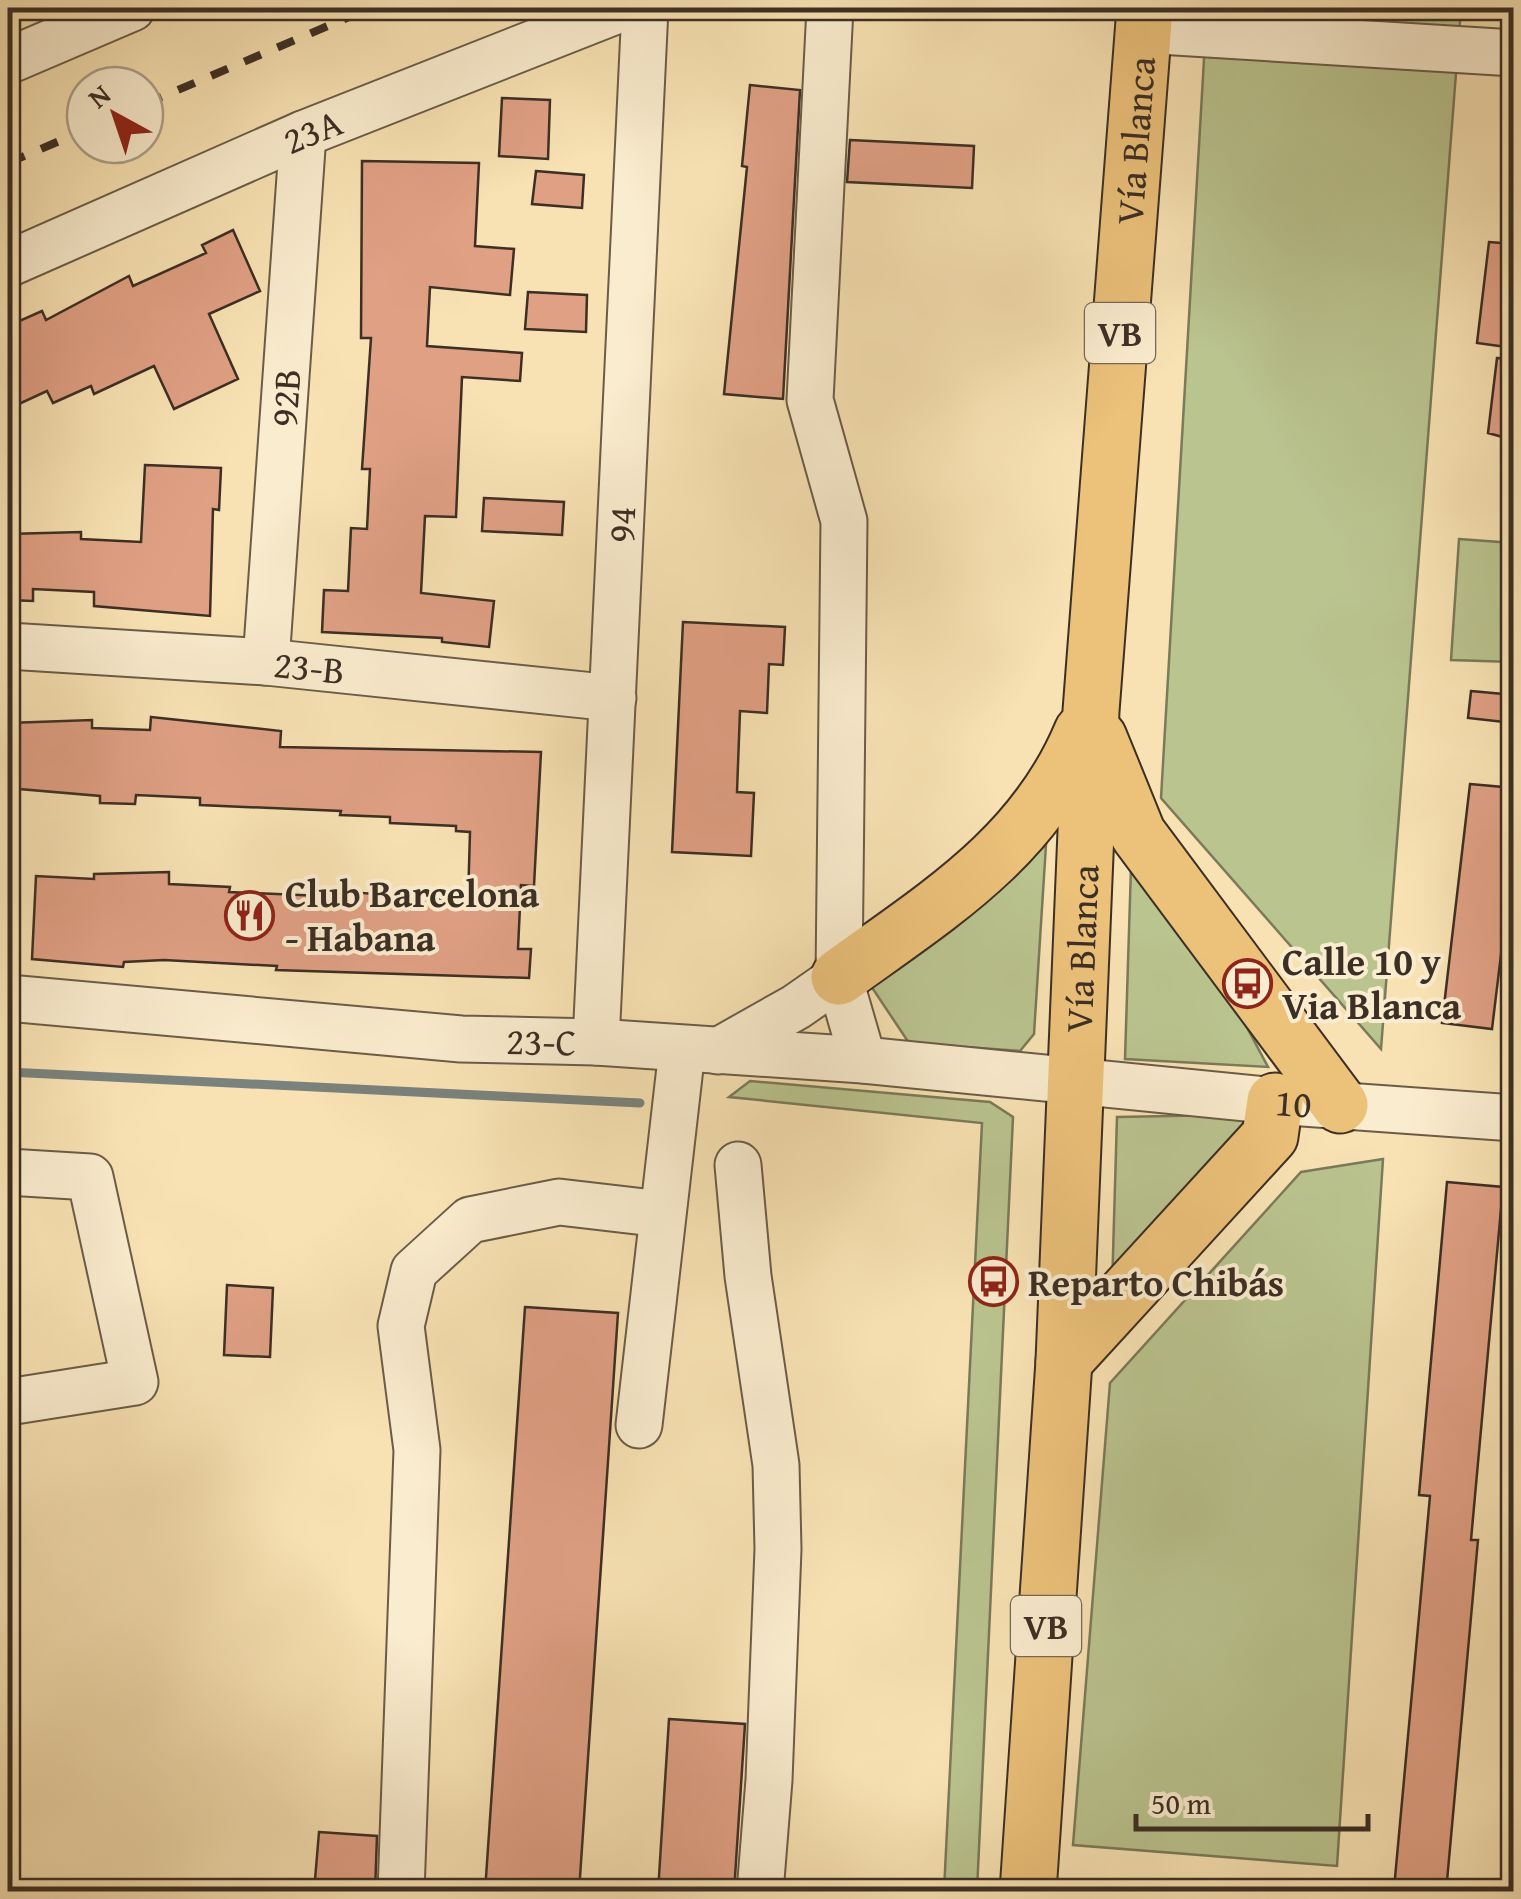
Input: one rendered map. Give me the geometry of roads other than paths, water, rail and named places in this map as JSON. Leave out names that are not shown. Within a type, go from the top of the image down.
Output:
[{"type":"main road","name":"Vía Blanca","points":[[1028,1892],[1064,1361],[1091,711],[1144,19]]},
{"type":"main road","points":[[839,976],[1006,850],[1046,804],[1091,711]]},
{"type":"main road","points":[[1091,711],[1105,762],[1138,834],[1340,1105]]},
{"type":"main road","points":[[1064,1361],[1270,1136],[1275,1101]]},
{"type":"street","points":[[8,61],[132,8]]},
{"type":"street","name":"23A","points":[[8,264],[303,134],[623,8]]},
{"type":"street","name":"94","points":[[596,1042],[645,8]]},
{"type":"street","points":[[830,8],[810,400],[844,521],[839,976],[864,1060]]},
{"type":"street","points":[[1144,19],[1498,52]]},
{"type":"street","name":"92B","points":[[266,662],[303,134]]},
{"type":"street","name":"23-B","points":[[8,646],[266,662],[614,698]]},
{"type":"street","points":[[639,1425],[662,1214],[700,1051],[839,976]]},
{"type":"street","name":"23-C","points":[[8,998],[461,1039],[596,1042],[864,1060],[1076,1082]]},
{"type":"street","name":"10","points":[[1076,1082],[1514,1118]]},
{"type":"street","points":[[738,1165],[748,1276],[776,1465],[776,1587],[760,1892]]},
{"type":"street","points":[[8,1172],[90,1177],[135,1382],[8,1402]]},
{"type":"street","points":[[400,1892],[417,1450],[401,1326],[414,1271],[470,1220],[559,1202],[662,1214]]},
{"type":"waterway","points":[[8,1072],[640,1103]]},
{"type":"railway","points":[[165,95],[370,8]]},
{"type":"railway","points":[[8,163],[65,139]]},
{"type":"place","name":"Club Barcelona - Habana","points":[[250,915]]},
{"type":"place","name":"Calle 10 y Via Blanca","points":[[1247,983]]},
{"type":"place","name":"Reparto Chibás","points":[[993,1282]]}]
